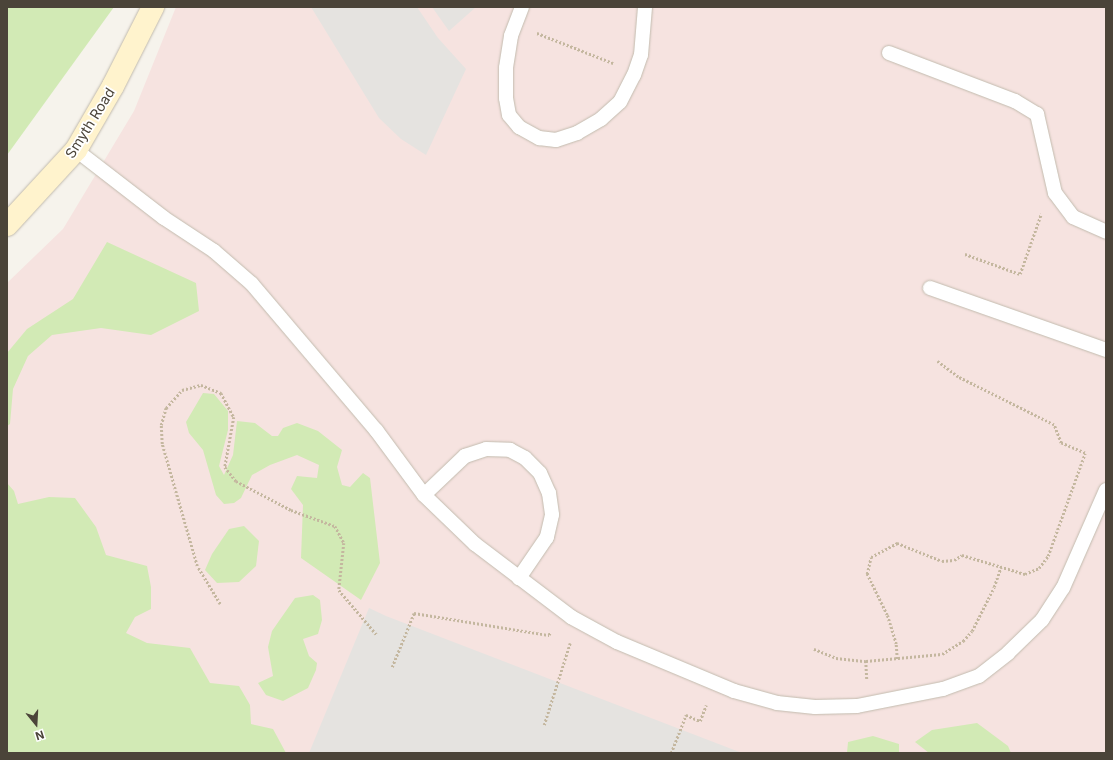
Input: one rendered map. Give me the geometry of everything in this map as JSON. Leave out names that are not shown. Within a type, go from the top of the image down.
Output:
[{"type":"street","name":"Smyth Road","points":[[7,225],[76,150],[113,86],[153,7]]},
{"type":"lane","points":[[522,7],[511,36],[506,68],[506,98],[509,115],[520,127],[539,138],[556,140],[583,130],[601,119],[620,102],[634,76],[641,56],[645,7]]},
{"type":"lane","points":[[889,53],[1015,101],[1037,114],[1055,193],[1073,217],[1106,232]]},
{"type":"lane","points":[[76,150],[164,218],[214,251],[252,284],[376,430],[424,495],[475,544],[560,610],[605,636],[734,691],[777,703],[815,707],[857,706],[889,702],[942,689],[979,676],[1008,653],[1042,620],[1063,588],[1106,490]]},
{"type":"lane","points":[[930,288],[1106,350]]},
{"type":"lane","points":[[424,495],[465,456],[486,449],[510,450],[525,458],[540,473],[550,493],[552,515],[547,537],[519,578]]},
{"type":"path","points":[[531,31],[615,64]]},
{"type":"path","points":[[965,254],[1020,274],[1046,198],[1055,193]]},
{"type":"path","points":[[897,659],[896,644],[887,615],[867,574],[871,557],[897,543],[942,560],[954,560],[962,554],[1025,574],[1040,568],[1048,556],[1085,453],[1061,443],[1054,425],[958,377],[937,361]]},
{"type":"path","points":[[220,604],[195,560],[162,444],[161,425],[166,408],[182,390],[201,385],[221,393],[234,417],[225,467],[236,481],[291,510],[335,526],[344,543],[339,590],[377,635]]},
{"type":"path","points":[[814,649],[836,658],[866,661],[942,654],[963,642],[972,631],[994,587],[1000,567]]},
{"type":"path","points":[[392,667],[414,613],[549,635],[552,628]]},
{"type":"path","points":[[544,725],[559,682],[572,637]]},
{"type":"path","points":[[671,753],[686,715],[700,721],[706,703]]},
{"type":"shaded area","points":[[176,7],[1106,7],[1106,753],[7,753],[7,283],[63,229],[134,111]]},
{"type":"shaded area","points":[[311,7],[417,7],[438,38],[466,69],[426,155],[401,139],[379,118]]},
{"type":"shaded area","points":[[432,7],[476,7],[449,31]]},
{"type":"shaded area","points":[[369,608],[386,616],[742,753],[309,753]]},
{"type":"green space","points":[[7,7],[114,7],[7,155]]},
{"type":"green space","points":[[107,242],[196,283],[199,311],[151,335],[101,328],[52,335],[28,356],[13,389],[10,424],[7,426],[7,353],[27,329],[73,299]]},
{"type":"green space","points":[[203,393],[214,394],[228,411],[228,430],[219,466],[224,475],[233,455],[237,421],[255,423],[272,436],[278,436],[283,428],[297,423],[318,431],[342,450],[337,467],[342,485],[350,487],[363,473],[370,478],[380,563],[361,600],[301,558],[303,505],[291,489],[297,476],[317,478],[319,465],[297,455],[270,465],[252,475],[241,498],[234,503],[224,504],[216,495],[203,450],[189,433],[186,422]]},
{"type":"green space","points":[[7,483],[14,491],[18,504],[49,497],[75,498],[96,527],[106,555],[147,566],[151,587],[151,609],[135,617],[126,633],[147,643],[190,648],[210,683],[239,686],[250,705],[251,724],[273,729],[286,753],[7,753]]},
{"type":"green space","points":[[244,526],[259,541],[256,566],[239,582],[217,583],[205,570],[212,554],[229,529]]},
{"type":"green space","points":[[313,595],[320,600],[322,620],[318,634],[303,639],[309,656],[317,663],[316,670],[308,688],[283,701],[266,695],[258,683],[273,676],[268,647],[272,631],[295,598]]},
{"type":"green space","points":[[977,723],[1008,746],[1011,753],[929,753],[915,742],[932,730]]},
{"type":"green space","points":[[873,736],[899,744],[899,753],[847,753],[848,742]]}]
